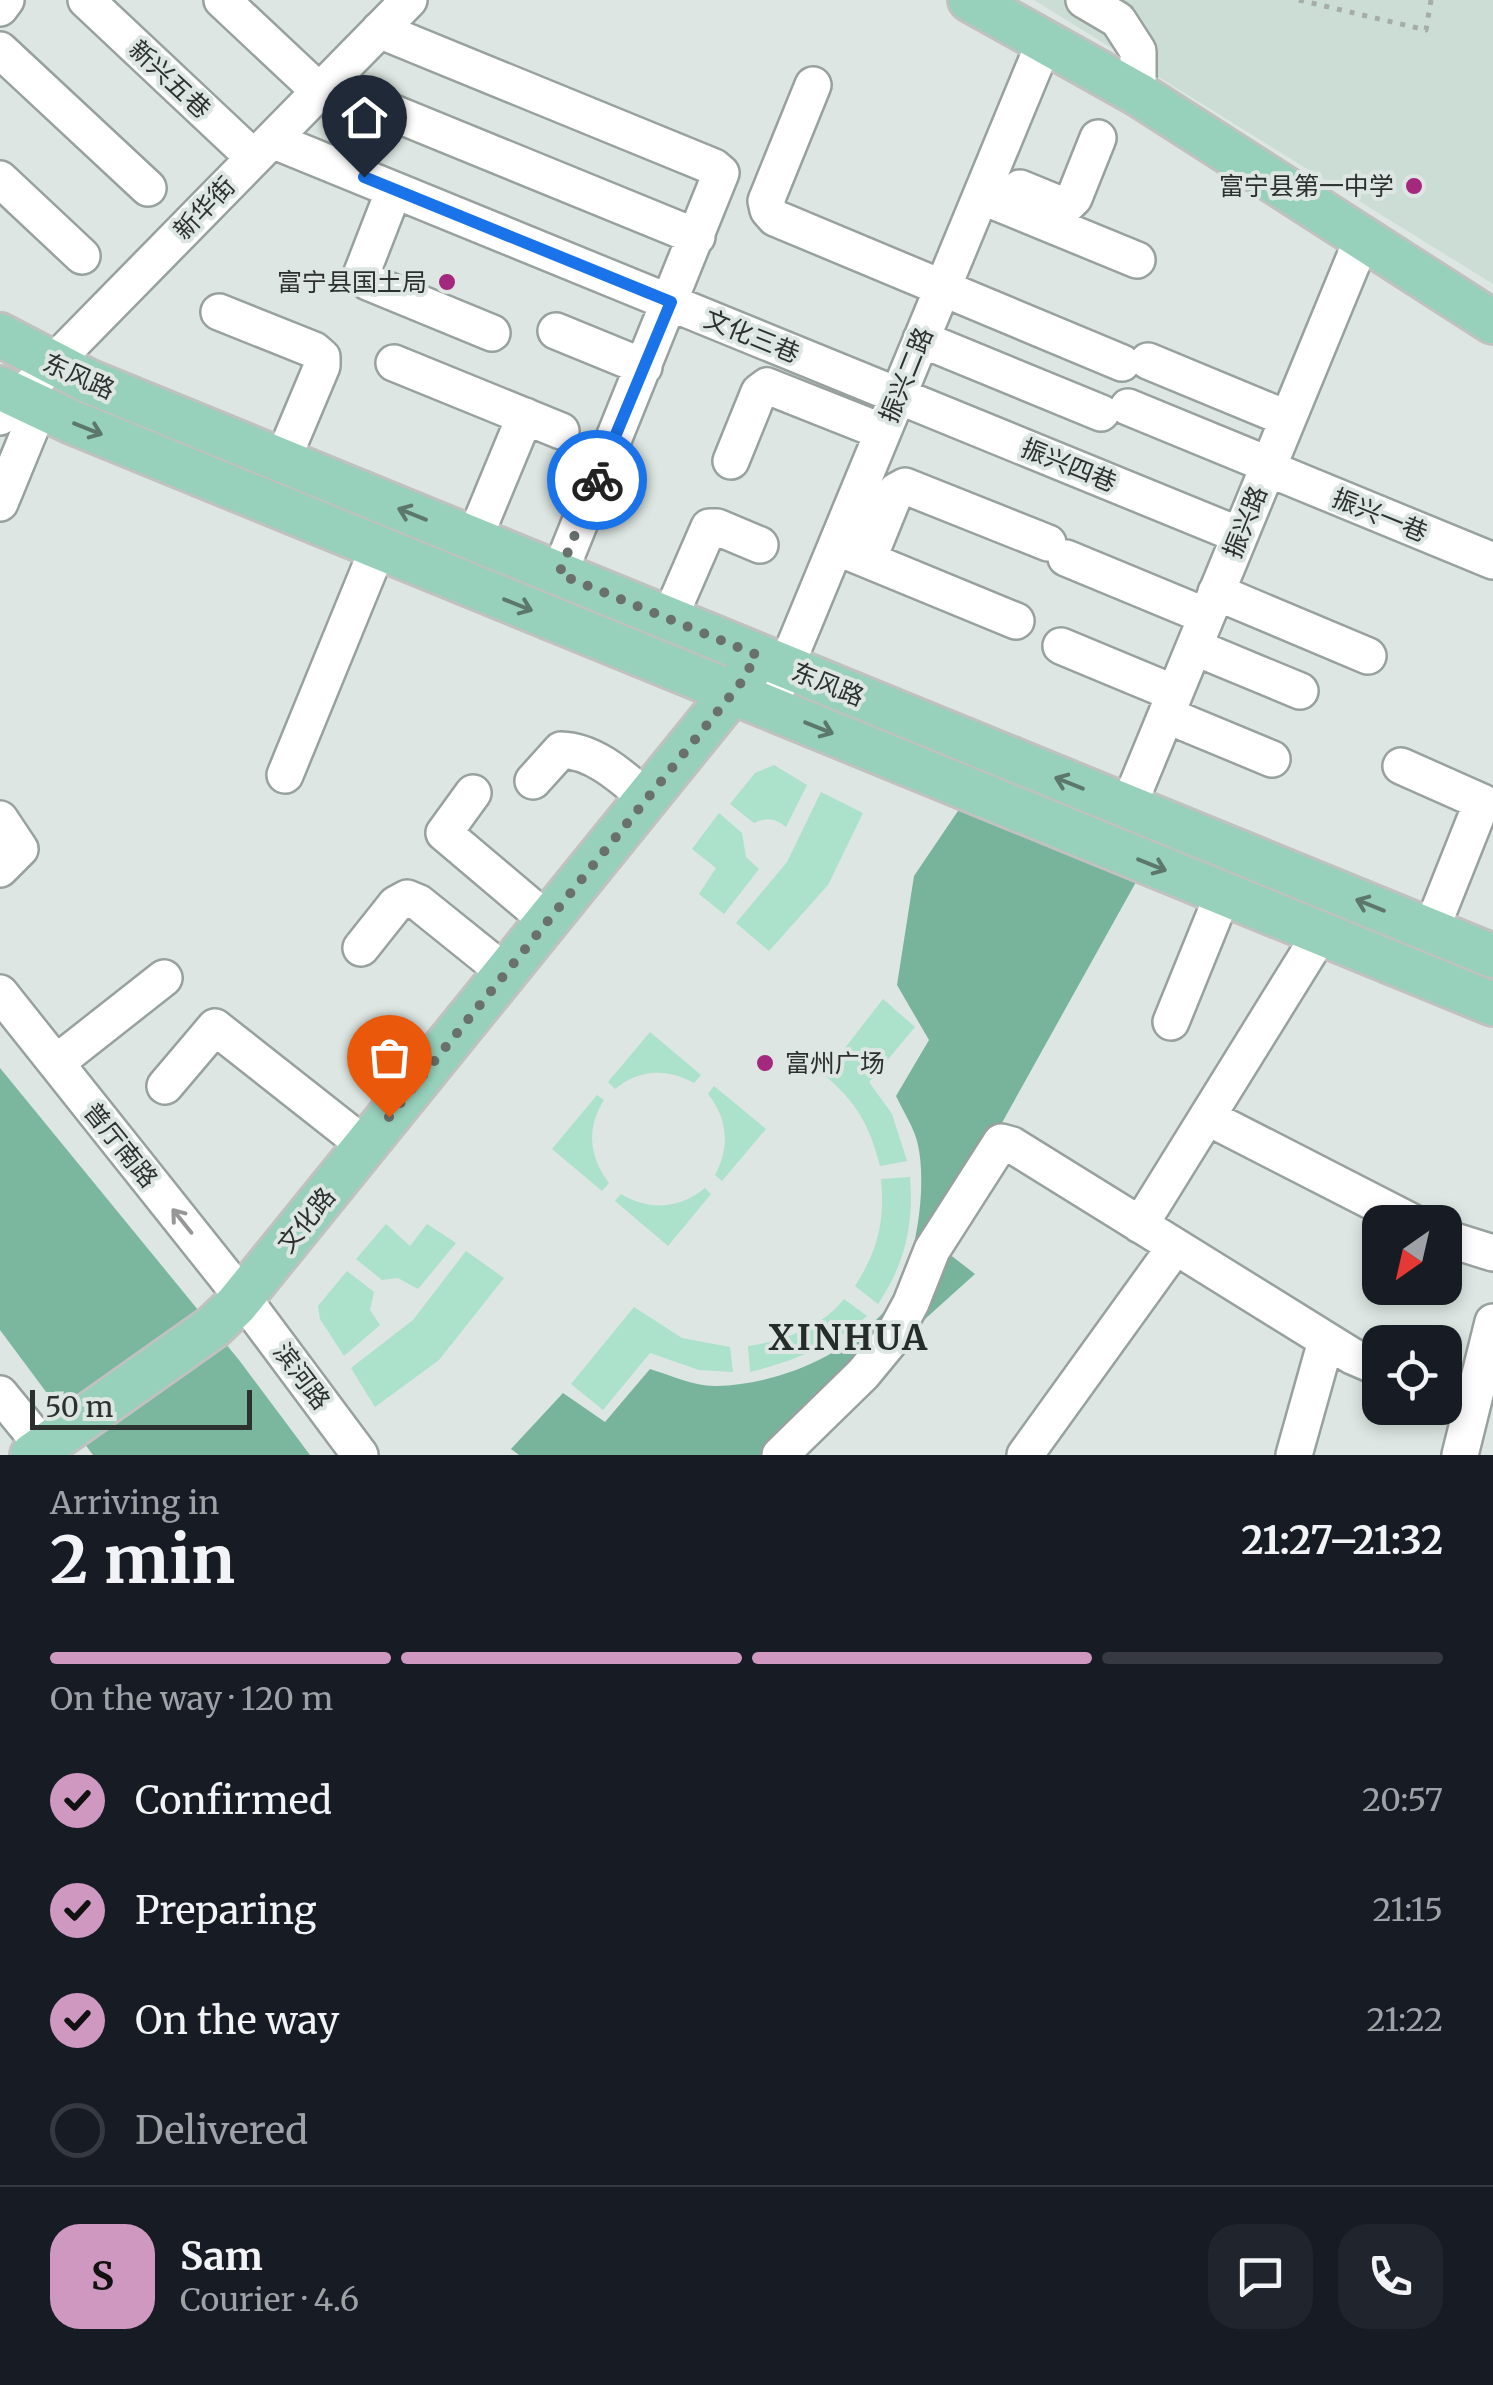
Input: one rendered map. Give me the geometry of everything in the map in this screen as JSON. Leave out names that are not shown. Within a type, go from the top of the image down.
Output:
[{"type":"main road","points":[[970,0],[1138,94],[1493,322]]},
{"type":"main road","name":"东风路","points":[[0,335],[52,364],[282,461],[1493,956]]},
{"type":"main road","name":"东风路","points":[[14,403],[1493,1004]]},
{"type":"main road","name":"文化路","points":[[42,1452],[212,1327],[243,1298],[648,799],[751,700],[772,661]]},
{"type":"street","points":[[0,8],[6,0]]},
{"type":"street","name":"新兴五巷","points":[[86,0],[263,149]]},
{"type":"street","points":[[222,0],[322,88],[697,237]]},
{"type":"street","points":[[1084,0],[1118,20],[1138,51],[1138,94]]},
{"type":"street","points":[[387,12],[718,169],[720,182],[559,574]]},
{"type":"street","name":"新华街","points":[[14,403],[322,88],[387,12]]},
{"type":"street","name":"振兴二路","points":[[772,661],[852,554],[883,432],[1044,43]]},
{"type":"street","points":[[0,50],[148,188]]},
{"type":"street","points":[[813,85],[769,192],[768,210],[784,223],[942,288],[1288,419]]},
{"type":"street","points":[[985,185],[1068,204],[1098,138]]},
{"type":"street","name":"文化三巷","points":[[263,149],[394,190],[898,396]]},
{"type":"street","points":[[0,179],[82,256]]},
{"type":"street","points":[[985,185],[1137,260]]},
{"type":"street","points":[[394,190],[361,275],[368,282],[492,333]]},
{"type":"street","name":"振兴路","points":[[1128,806],[1363,236]]},
{"type":"street","points":[[219,312],[314,350],[322,357],[322,366],[282,461]]},
{"type":"street","points":[[556,330],[644,366]]},
{"type":"street","name":"振兴一巷","points":[[922,338],[1268,467],[1493,561]]},
{"type":"street","points":[[394,363],[561,431]]},
{"type":"street","points":[[730,461],[759,392],[768,386],[883,432]]},
{"type":"street","name":"振兴四巷","points":[[898,396],[1240,535]]},
{"type":"street","points":[[0,503],[14,403]]},
{"type":"street","points":[[474,539],[525,416]]},
{"type":"street","points":[[1016,621],[852,554],[904,486],[1206,618],[1368,656]]},
{"type":"street","points":[[669,619],[710,528],[717,527],[760,545]]},
{"type":"street","points":[[285,776],[378,548]]},
{"type":"street","points":[[1206,618],[1300,691]]},
{"type":"street","points":[[1060,646],[1272,759]]},
{"type":"street","points":[[533,781],[555,754],[569,750],[604,764],[648,799]]},
{"type":"street","points":[[1401,766],[1482,802],[1431,930]]},
{"type":"street","points":[[473,793],[444,833],[548,921]]},
{"type":"street","points":[[0,819],[20,849],[0,869]]},
{"type":"street","points":[[1171,1022],[1223,894]]},
{"type":"street","points":[[361,948],[396,904],[406,898],[419,903],[506,974]]},
{"type":"street","points":[[1140,1225],[1321,934]]},
{"type":"street","points":[[56,1064],[164,978]]},
{"type":"street","name":"普厅南路","points":[[0,993],[243,1298]]},
{"type":"street","points":[[165,1086],[216,1027],[366,1146]]},
{"type":"street","points":[[1207,1117],[1379,1205]]},
{"type":"street","points":[[780,1455],[863,1374],[891,1340],[912,1303],[932,1250],[1002,1142],[1326,1341],[1362,1359]]},
{"type":"street","points":[[1462,1243],[1493,1253]]},
{"type":"street","points":[[1025,1455],[1176,1247]]},
{"type":"street","name":"滨河路","points":[[243,1298],[360,1455]]},
{"type":"street","points":[[1462,1387],[1493,1322]]},
{"type":"street","points":[[1294,1454],[1326,1341]]},
{"type":"street","points":[[0,1394],[42,1452]]},
{"type":"street","points":[[1460,1425],[1460,1455]]},
{"type":"path","points":[[1299,0],[1426,30],[1431,0]]},
{"type":"shaded area","name":"富宁县第一中学","points":[[1034,0],[1493,0],[1493,284],[1178,89]]},
{"type":"shaded area","points":[[774,765],[807,785],[786,827],[771,819],[754,823],[730,804],[755,773]]},
{"type":"shaded area","points":[[821,792],[863,813],[828,885],[769,951],[736,923],[787,862]]},
{"type":"shaded area","points":[[962,805],[1136,882],[935,1243],[975,1274],[774,1455],[519,1455],[511,1449],[563,1393],[605,1422],[650,1369],[709,1386],[784,1374],[847,1344],[882,1314],[893,1299],[911,1257],[921,1186],[916,1139],[896,1096],[929,1040],[897,985],[914,876]]},
{"type":"shaded area","points":[[719,813],[742,833],[746,857],[759,869],[724,914],[699,894],[716,868],[692,849]]},
{"type":"shaded area","points":[[883,999],[915,1027],[869,1082],[892,1114],[907,1161],[880,1166],[860,1115],[824,1075]]},
{"type":"shaded area","points":[[650,1032],[701,1075],[694,1083],[663,1073],[643,1074],[615,1089],[608,1082]]},
{"type":"shaded area","points":[[0,1068],[239,1360],[310,1455],[93,1455],[0,1330]]},
{"type":"shaded area","points":[[714,1086],[766,1129],[722,1181],[715,1175],[725,1133],[720,1113],[708,1094]]},
{"type":"shaded area","points":[[597,1095],[604,1100],[594,1121],[592,1142],[597,1163],[609,1183],[602,1191],[552,1149]]},
{"type":"shaded area","points":[[910,1177],[906,1243],[878,1304],[855,1286],[878,1235],[881,1179]]},
{"type":"shaded area","points":[[705,1188],[711,1194],[668,1246],[615,1201],[621,1194],[642,1203],[675,1204]]},
{"type":"shaded area","points":[[386,1224],[410,1246],[427,1224],[456,1243],[418,1289],[398,1278],[382,1280],[356,1259]]},
{"type":"shaded area","points":[[466,1251],[504,1278],[439,1360],[375,1407],[351,1368],[413,1320]]},
{"type":"shaded area","points":[[347,1271],[374,1292],[370,1310],[380,1325],[344,1356],[320,1319],[318,1306]]},
{"type":"shaded area","points":[[844,1299],[867,1316],[812,1351],[750,1372],[748,1346],[800,1332],[824,1318]]},
{"type":"shaded area","points":[[634,1307],[682,1338],[730,1347],[733,1372],[699,1370],[650,1353],[603,1410],[571,1384]]},
{"type":"way so far","points":[[389,1117],[740,684],[757,655],[559,574],[597,480]]},
{"type":"place","name":"富宁县第一中学","points":[[1414,186]]},
{"type":"place","name":"富宁县国土局","points":[[447,282]]},
{"type":"place","name":"富州广场","points":[[765,1063]]},
{"type":"district","name":"XINHUA","points":[[849,1338]]},
{"type":"route","points":[[364,177],[671,302],[597,480]]}]
